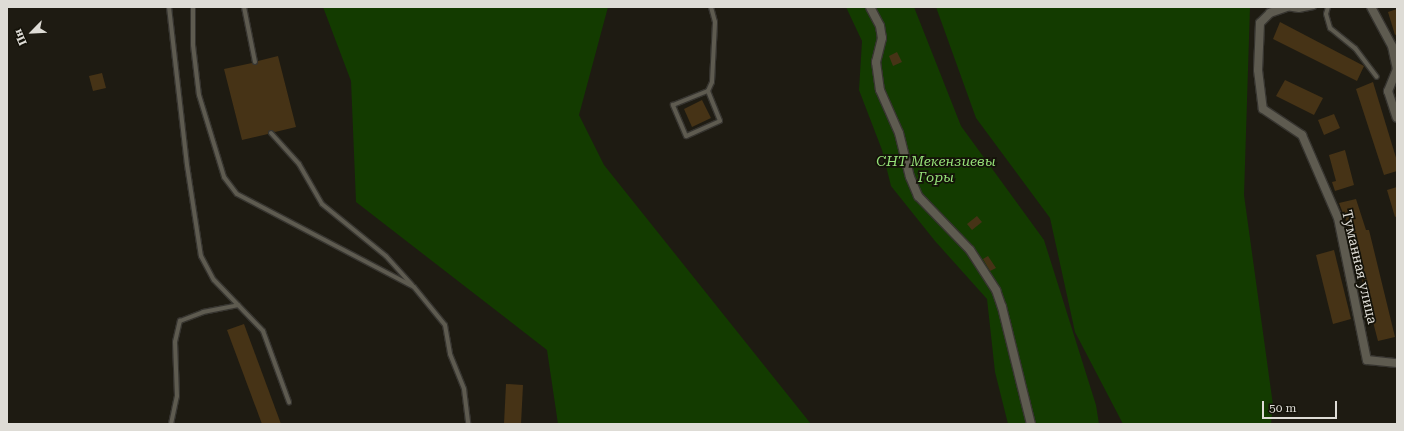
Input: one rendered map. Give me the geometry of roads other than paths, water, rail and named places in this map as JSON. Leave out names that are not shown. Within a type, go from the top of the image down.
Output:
[{"type":"street","points":[[870,7],[880,26],[882,38],[876,62],[880,90],[899,133],[910,177],[918,196],[970,250],[996,290],[1006,319],[1031,424]]},
{"type":"street","name":"Туманная улица","points":[[1286,7],[1270,13],[1260,23],[1258,70],[1263,109],[1302,135],[1338,218],[1367,360],[1397,364]]},
{"type":"street","points":[[1371,7],[1392,46],[1397,69],[1388,91],[1397,118]]},
{"type":"lane","points":[[169,7],[187,165],[201,256],[214,280],[262,331],[289,402]]},
{"type":"lane","points":[[193,7],[193,45],[200,95],[224,177],[237,194],[414,287]]},
{"type":"lane","points":[[244,7],[255,62]]},
{"type":"lane","points":[[708,91],[720,121],[686,136],[672,106],[708,91],[712,82],[714,22],[711,7]]},
{"type":"lane","points":[[1286,7],[1299,10],[1314,7]]},
{"type":"lane","points":[[1328,7],[1326,14],[1330,28],[1355,48],[1377,77]]},
{"type":"lane","points":[[272,133],[299,164],[322,204],[386,256],[445,324],[450,354],[464,389],[468,424]]},
{"type":"lane","points":[[171,424],[177,396],[175,342],[180,321],[203,312],[238,305]]},
{"type":"park label","name":"СНТ Мекензиевы Горы","points":[[936,170]]}]
